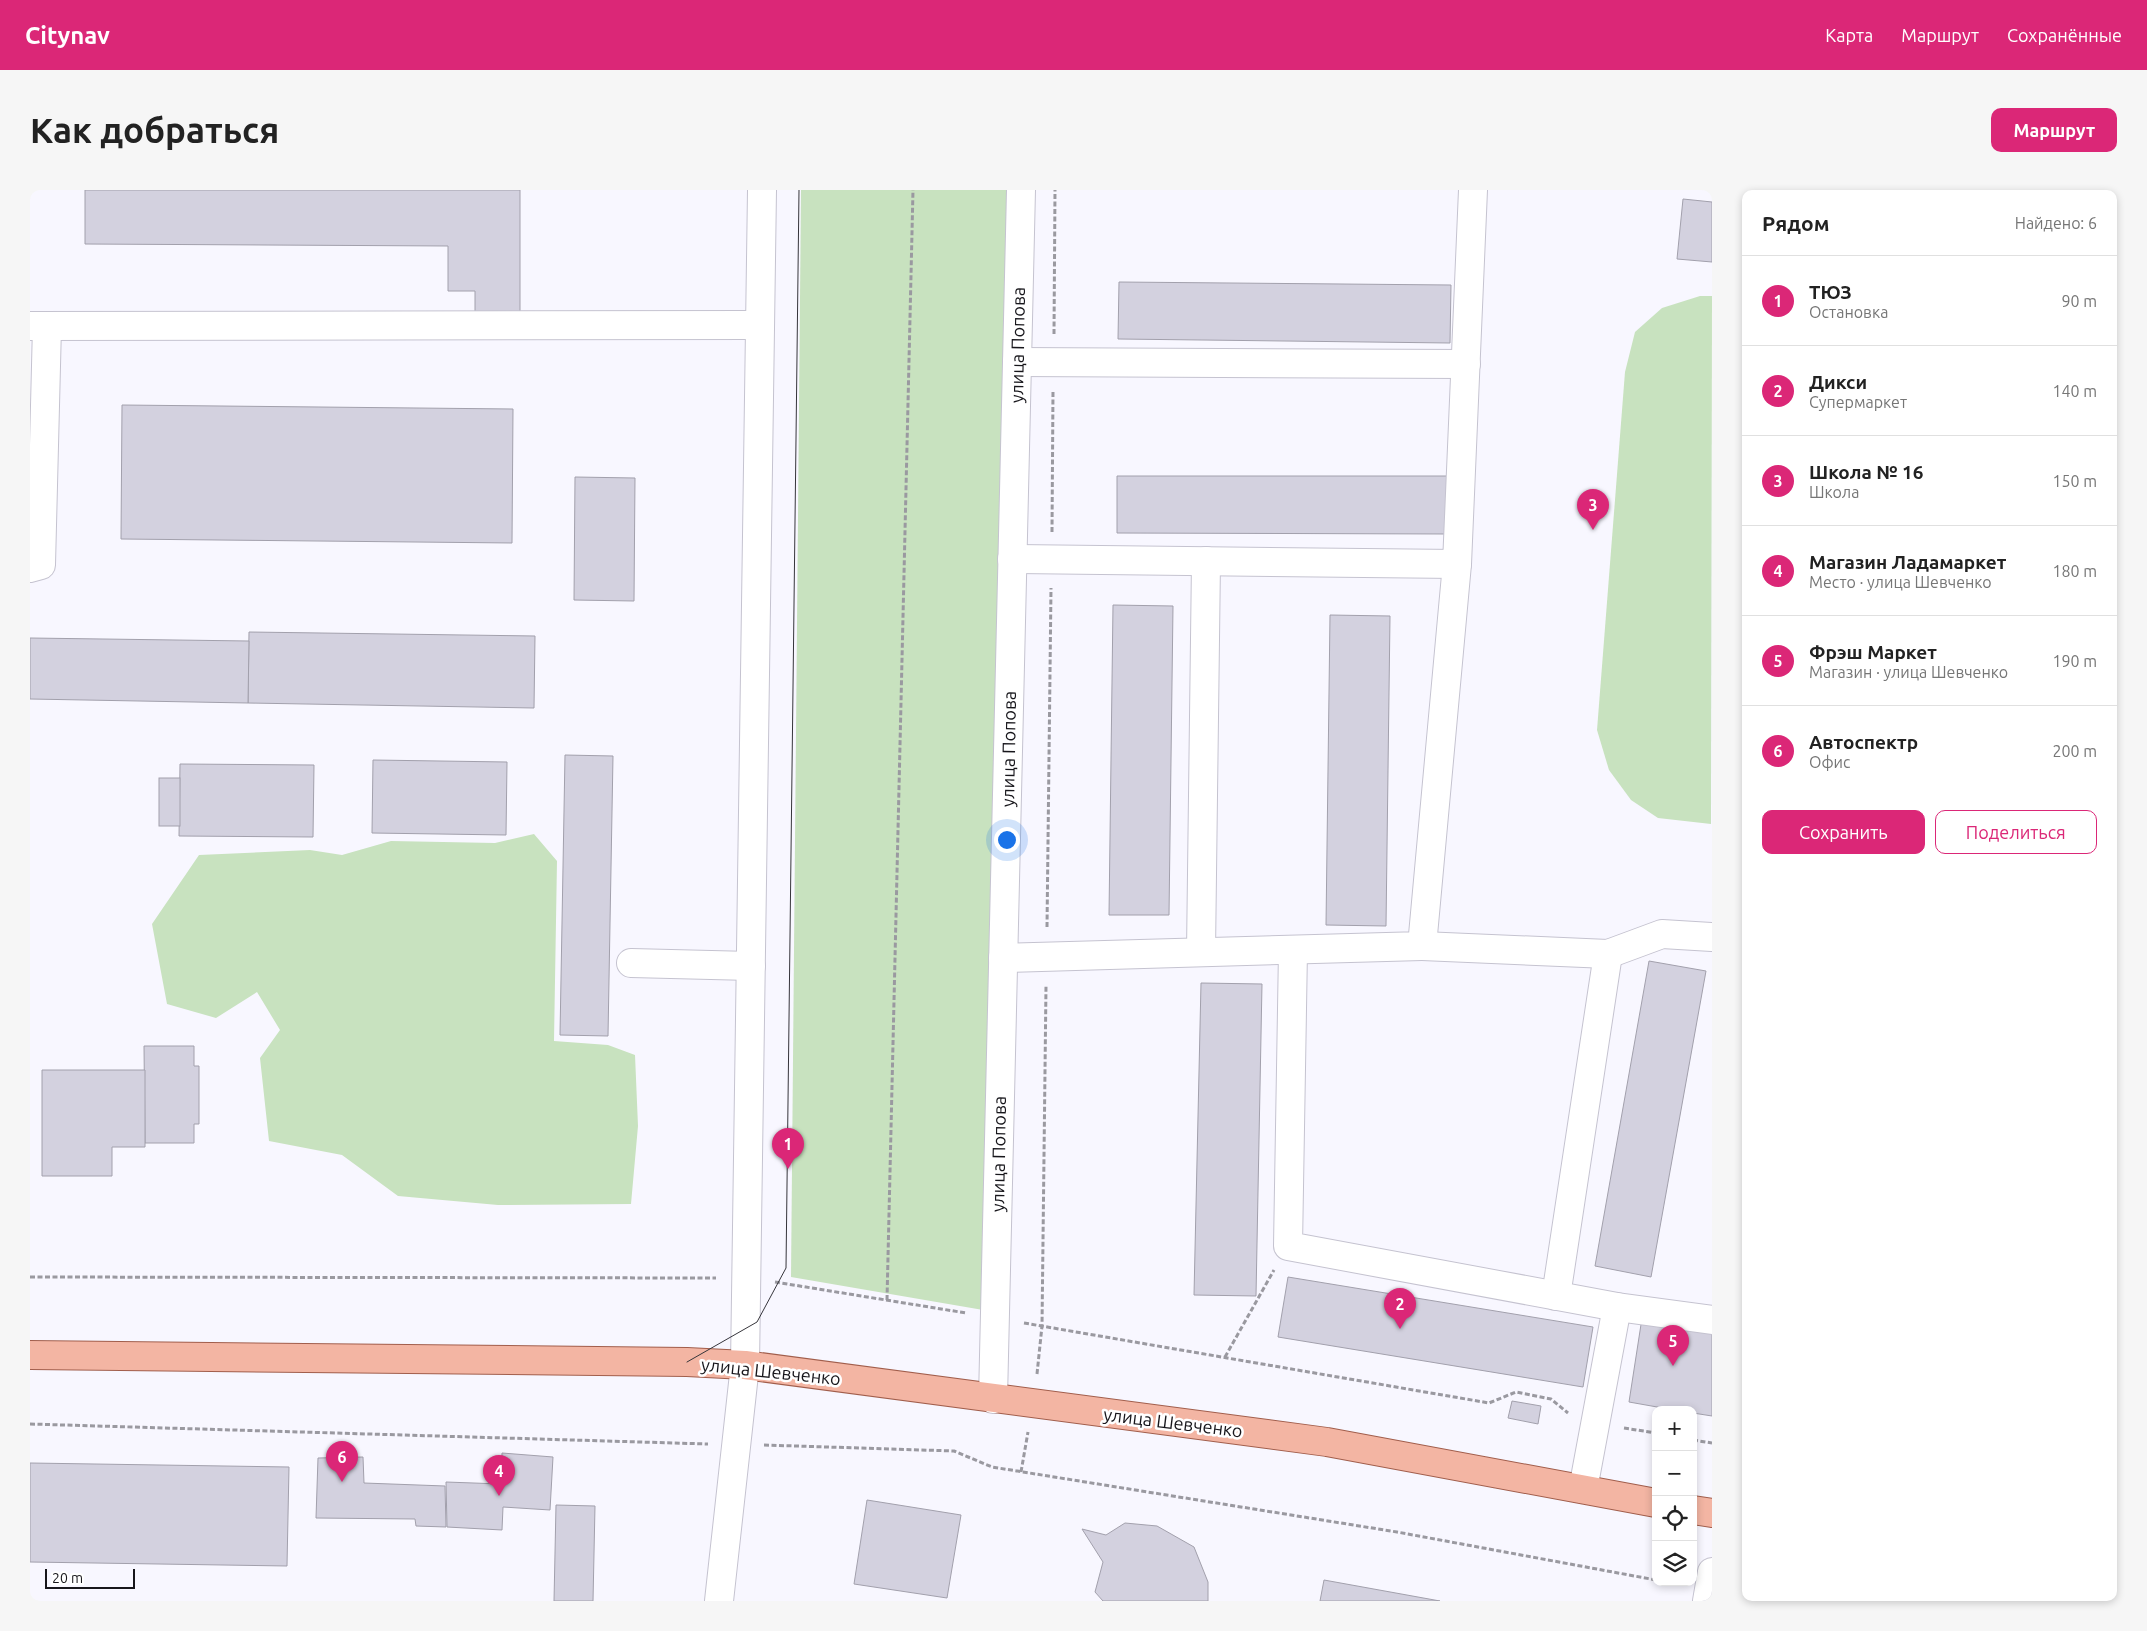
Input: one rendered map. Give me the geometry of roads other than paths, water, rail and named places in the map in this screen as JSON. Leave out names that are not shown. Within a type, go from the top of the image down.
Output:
[{"type":"main road","name":"улица Шевченко","points":[[30,1355],[687,1362],[745,1365],[1327,1442],[1652,1502]]},
{"type":"main road","points":[[1697,1511],[1712,1513]]},
{"type":"street","points":[[719,1601],[745,1365],[762,190]]},
{"type":"street","name":"улица Попова","points":[[993,1399],[1020,190]]},
{"type":"street","points":[[1422,946],[1457,564],[1473,190]]},
{"type":"street","points":[[30,568],[41,565],[39,326],[760,325]]},
{"type":"street","points":[[1017,362],[1466,364]]},
{"type":"street","points":[[1012,559],[1457,564]]},
{"type":"street","points":[[1200,952],[1206,561]]},
{"type":"street","points":[[1003,958],[1422,946],[1608,954],[1662,934],[1712,937]]},
{"type":"street","points":[[1293,950],[1288,1246],[1617,1307],[1712,1320]]},
{"type":"street","points":[[1556,1296],[1608,954]]},
{"type":"street","points":[[631,963],[751,966]]},
{"type":"street","points":[[1583,1489],[1617,1307]]},
{"type":"street","points":[[1707,1601],[1712,1572]]},
{"type":"tram line","points":[[687,1362],[757,1322],[786,1268],[799,190]]},
{"type":"place","name":"Школа № 16","points":[[1593,530]]},
{"type":"place","name":"ТЮЗ","points":[[788,1169]]},
{"type":"place","name":"Дикси","points":[[1400,1329]]},
{"type":"place","name":"Фрэш Маркет","points":[[1673,1366]]},
{"type":"place","name":"Автоспектр","points":[[342,1482]]},
{"type":"place","name":"Магазин Ладамаркет","points":[[499,1496]]}]
